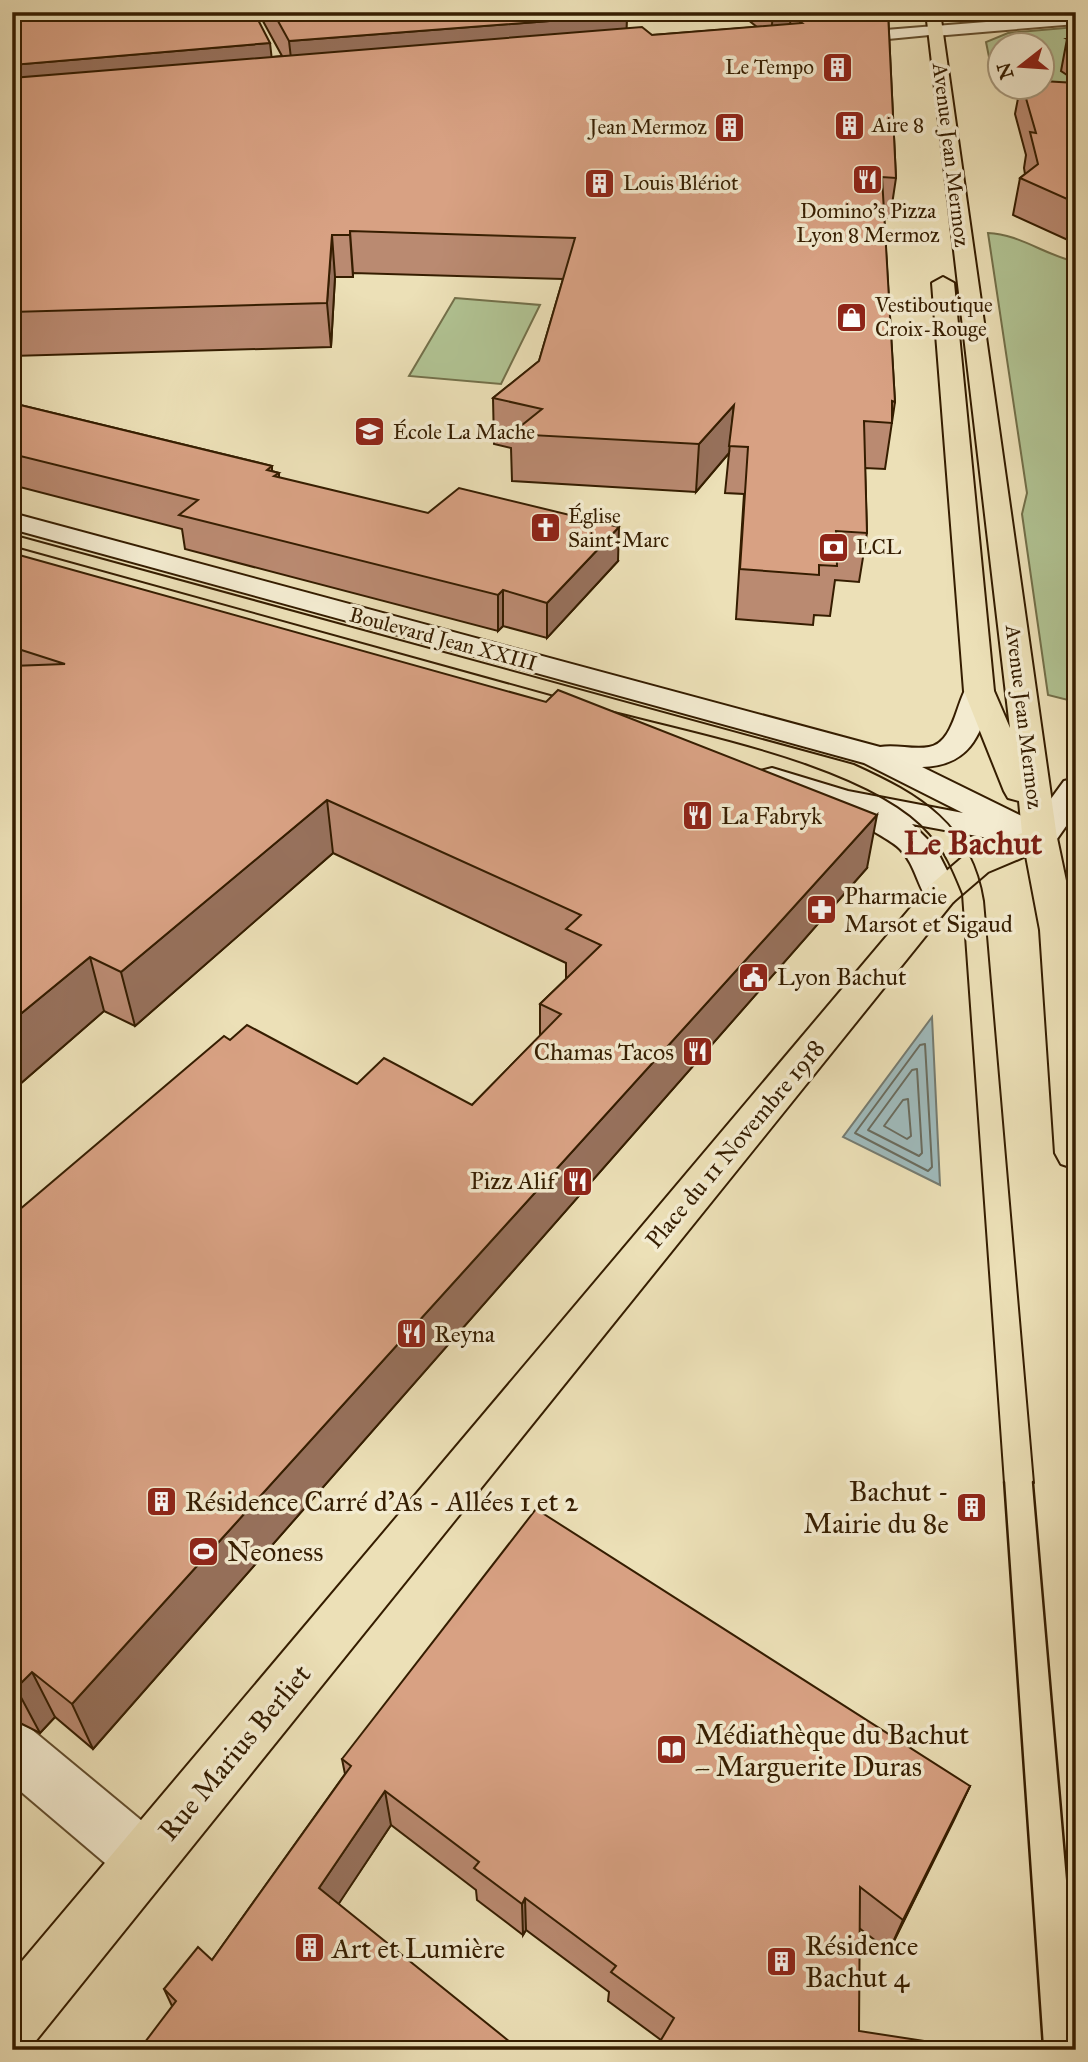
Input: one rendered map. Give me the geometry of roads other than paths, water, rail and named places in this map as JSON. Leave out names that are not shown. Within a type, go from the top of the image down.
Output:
[{"type":"main road","points":[[820,41],[927,22],[1076,19]]},
{"type":"main road","name":"Avenue Jean Mermoz","points":[[927,22],[939,230]]},
{"type":"main road","name":"Avenue Jean Mermoz","points":[[927,22],[1040,838]]},
{"type":"main road","name":"Avenue Jean Mermoz","points":[[940,254],[979,691],[1040,838]]},
{"type":"main road","name":"Boulevard Jean XXIII","points":[[12,521],[874,756],[1040,838]]},
{"type":"main road","name":"Boulevard Jean XXIII","points":[[874,756],[926,758],[947,754],[960,744],[979,691]]},
{"type":"main road","points":[[743,770],[842,800],[1040,838],[1076,810]]},
{"type":"main road","points":[[1076,788],[1040,838],[1058,930],[1076,1153]]},
{"type":"main road","points":[[842,800],[906,834],[933,866],[941,894]]},
{"type":"main road","name":"Place du 11 Novembre 1918","points":[[455,1482],[941,894],[976,864],[1040,838]]},
{"type":"main road","name":"Rue Marius Berliet","points":[[12,2021],[455,1482]]},
{"type":"main road","points":[[12,1748],[145,1860]]},
{"type":"water","points":[[932,1017],[940,1185],[843,1137]]},
{"type":"tram line","points":[[12,534],[854,764],[900,787],[939,815],[968,851],[978,874],[984,901],[1034,1483]]},
{"type":"tram line","points":[[12,546],[572,701]]},
{"type":"tram line","points":[[599,708],[727,740],[822,770],[865,789],[901,810],[929,834],[948,862],[962,894],[1004,1483]]},
{"type":"tram line","points":[[1004,1482],[1043,2050]]},
{"type":"tram line","points":[[1033,1482],[1076,1982]]},
{"type":"place","name":"Le Tempo","points":[[837,67]]},
{"type":"place","name":"Aire 8","points":[[849,125]]},
{"type":"place","name":"Jean Mermoz","points":[[730,127]]},
{"type":"place","name":"Domino's Pizza Lyon 8 Mermoz","points":[[868,179]]},
{"type":"place","name":"Louis Blériot","points":[[600,183]]},
{"type":"place","name":"Vestiboutique Croix-Rouge","points":[[852,317]]},
{"type":"place","name":"École La Mache","points":[[370,432]]},
{"type":"place","name":"Église Saint-Marc","points":[[545,528]]},
{"type":"place","name":"LCL","points":[[833,547]]},
{"type":"place","name":"La Fabryk","points":[[698,816]]},
{"type":"place","name":"Pharmacie Marsot et Sigaud","points":[[821,910]]},
{"type":"place","name":"Lyon Bachut","points":[[754,977]]},
{"type":"place","name":"Chamas Tacos","points":[[697,1052]]},
{"type":"place","name":"Pizz Alif","points":[[578,1181]]},
{"type":"place","name":"Reyna","points":[[411,1334]]},
{"type":"place","name":"Résidence Carré d'As - Allées 1 et 2","points":[[162,1501]]},
{"type":"place","name":"Bachut - Mairie du 8e","points":[[972,1507]]},
{"type":"place","name":"Neoness","points":[[204,1551]]},
{"type":"place","name":"Médiathèque du Bachut – Marguerite Duras","points":[[672,1750]]},
{"type":"place","name":"Art et Lumière","points":[[309,1948]]},
{"type":"place","name":"Résidence Bachut 4","points":[[782,1961]]},
{"type":"district","name":"Le Bachut","points":[[973,843]]}]
